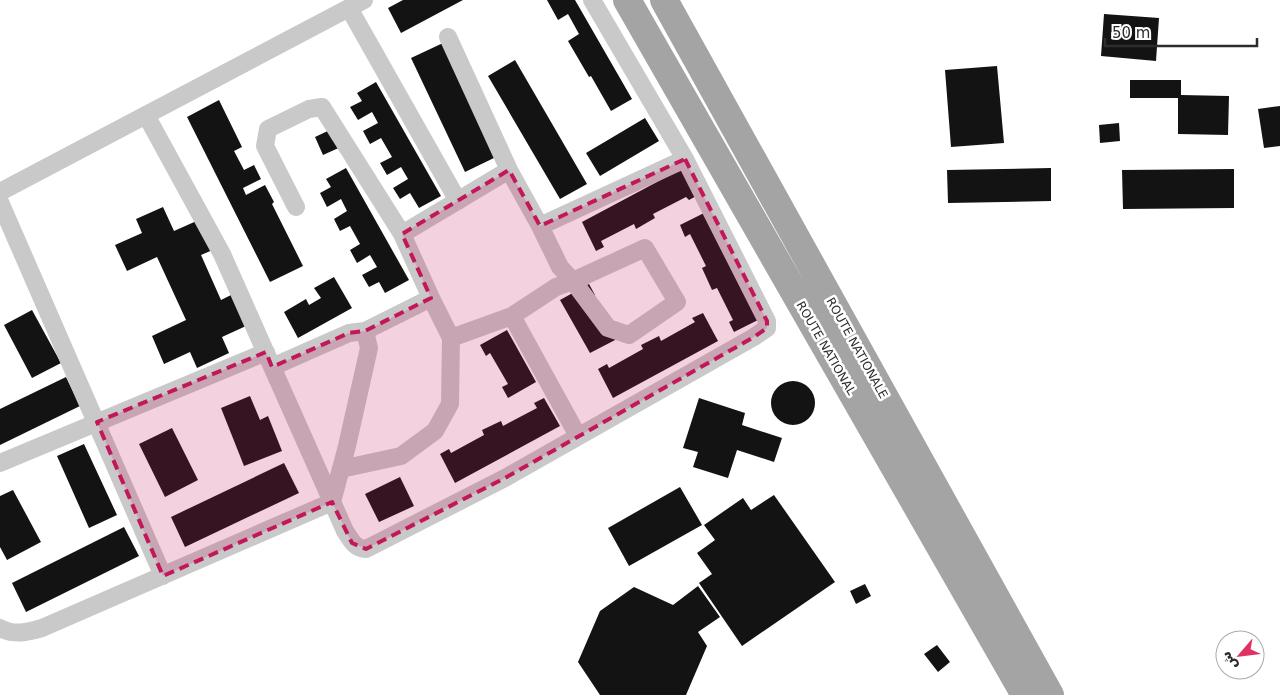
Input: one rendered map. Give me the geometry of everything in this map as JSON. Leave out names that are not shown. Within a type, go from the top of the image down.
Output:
[{"type":"main road","name":"ROUTE NATIONAL","points":[[627,0],[1024,695]]},
{"type":"main road","name":"ROUTE NATIONALE","points":[[664,0],[1050,695]]},
{"type":"street","points":[[146,115],[222,254],[345,531],[357,548],[366,549],[505,478],[767,328],[768,321],[685,159],[592,0]]},
{"type":"street","points":[[0,192],[357,4],[458,201]]},
{"type":"street","points":[[448,37],[509,170],[560,267],[573,281],[608,328],[629,335],[677,302],[645,248],[573,281],[556,287],[512,316],[451,338]]},
{"type":"street","points":[[296,207],[265,146],[268,129],[309,109],[322,107],[402,234],[451,338],[450,404],[435,431],[401,456],[342,469]]},
{"type":"street","points":[[540,226],[685,159]]},
{"type":"street","points":[[402,234],[509,170]]},
{"type":"street","points":[[0,202],[97,422],[162,576]]},
{"type":"street","points":[[0,463],[97,422],[269,360],[349,333],[365,332],[431,298]]},
{"type":"street","points":[[512,316],[578,436]]},
{"type":"street","points":[[0,628],[15,633],[42,628],[332,502],[342,469],[369,348],[365,332]]},
{"type":"highlighted area","points":[[685,159],[767,321],[767,328],[754,337],[505,478],[366,549],[352,543],[332,502],[163,576],[97,422],[266,352],[272,367],[349,333],[365,331],[431,298],[402,234],[509,170],[540,226]]},
{"type":"building","points":[[403,0],[463,0],[401,33],[388,8]]},
{"type":"building","points":[[547,0],[575,0],[632,99],[611,111],[568,41],[579,34],[568,14],[558,20]]},
{"type":"building","points":[[1104,14],[1159,18],[1156,61],[1101,56]]},
{"type":"building","points":[[443,43],[496,157],[465,172],[411,58]]},
{"type":"building","points":[[515,60],[587,184],[560,199],[488,76]]},
{"type":"building","points":[[997,66],[1004,143],[951,147],[945,70]]},
{"type":"building","points":[[1130,80],[1181,80],[1181,95],[1229,96],[1228,135],[1178,134],[1178,98],[1130,98]]},
{"type":"building","points":[[376,82],[441,196],[419,208],[410,193],[400,199],[393,188],[408,179],[401,167],[387,175],[380,163],[392,157],[381,138],[370,144],[363,131],[378,123],[372,112],[358,120],[350,107],[362,101],[357,93]]},
{"type":"building","points":[[219,100],[242,147],[234,151],[244,170],[254,165],[261,179],[243,188],[246,195],[265,185],[274,202],[272,204],[303,266],[270,282],[187,117]]},
{"type":"building","points":[[1280,106],[1280,146],[1264,148],[1258,109]]},
{"type":"building","points":[[645,118],[659,141],[600,176],[586,153]]},
{"type":"building","points":[[1119,123],[1120,141],[1100,143],[1099,125]]},
{"type":"building","points":[[334,128],[343,146],[323,155],[315,137]]},
{"type":"building","points":[[685,167],[700,194],[689,200],[686,197],[653,214],[655,218],[636,229],[634,224],[601,241],[604,247],[596,251],[582,222]]},
{"type":"building","points":[[346,168],[409,280],[385,293],[379,282],[369,287],[362,275],[377,267],[370,255],[357,263],[350,250],[360,244],[350,226],[340,231],[334,219],[347,211],[341,199],[327,207],[320,193],[331,187],[326,179]]},
{"type":"building","points":[[1051,168],[1051,201],[948,203],[947,170]]},
{"type":"building","points":[[1234,169],[1234,208],[1123,209],[1122,170]]},
{"type":"building","points":[[163,207],[174,231],[201,219],[215,249],[201,255],[221,300],[231,295],[246,326],[222,337],[229,353],[197,368],[190,352],[164,364],[152,336],[186,320],[157,257],[127,271],[115,245],[142,233],[136,219]]},
{"type":"building","points":[[708,211],[762,318],[734,332],[729,322],[733,320],[717,288],[712,290],[702,268],[706,266],[690,234],[685,237],[680,225]]},
{"type":"building","points":[[334,277],[352,308],[298,338],[284,312],[306,299],[309,305],[321,298],[314,288]]},
{"type":"building","points":[[589,284],[595,295],[588,298],[617,339],[590,353],[560,300]]},
{"type":"building","points":[[32,310],[61,363],[32,378],[4,325]]},
{"type":"building","points":[[703,313],[718,341],[613,398],[598,369],[607,364],[609,368],[643,349],[641,345],[659,336],[661,341],[695,322],[692,318]]},
{"type":"building","points":[[507,330],[536,382],[508,398],[502,387],[508,384],[490,353],[486,356],[480,345]]},
{"type":"building","points":[[66,377],[80,406],[0,445],[0,409]]},
{"type":"building","points":[[789,381],[797,381],[809,387],[815,403],[809,419],[797,425],[789,425],[777,419],[771,407],[771,399],[777,387]]},
{"type":"building","points":[[250,396],[260,420],[268,416],[282,451],[244,466],[221,408]]},
{"type":"building","points":[[544,398],[560,426],[455,483],[440,454],[449,449],[451,453],[484,435],[482,430],[501,421],[503,426],[537,408],[534,403]]},
{"type":"building","points":[[699,398],[745,413],[742,425],[782,438],[774,462],[737,450],[728,478],[693,467],[698,452],[683,448]]},
{"type":"building","points":[[172,428],[198,480],[165,497],[139,444]]},
{"type":"building","points":[[84,444],[117,515],[89,528],[57,456]]},
{"type":"building","points":[[284,463],[299,493],[185,547],[171,517]]},
{"type":"building","points":[[400,477],[414,506],[379,522],[365,494]]},
{"type":"building","points":[[680,487],[702,525],[629,566],[608,528]]},
{"type":"building","points":[[13,490],[41,542],[7,560],[0,547],[0,496]]},
{"type":"building","points":[[774,495],[835,582],[742,646],[699,583],[712,574],[697,553],[715,540],[704,525],[743,498],[751,510]]},
{"type":"building","points":[[124,527],[139,556],[26,612],[12,583]]},
{"type":"building","points":[[865,584],[871,596],[856,604],[850,591]]},
{"type":"building","points":[[698,586],[720,617],[698,632],[707,646],[686,695],[600,695],[578,662],[600,611],[634,587],[673,605]]},
{"type":"building","points":[[937,645],[950,662],[938,672],[924,654]]}]
